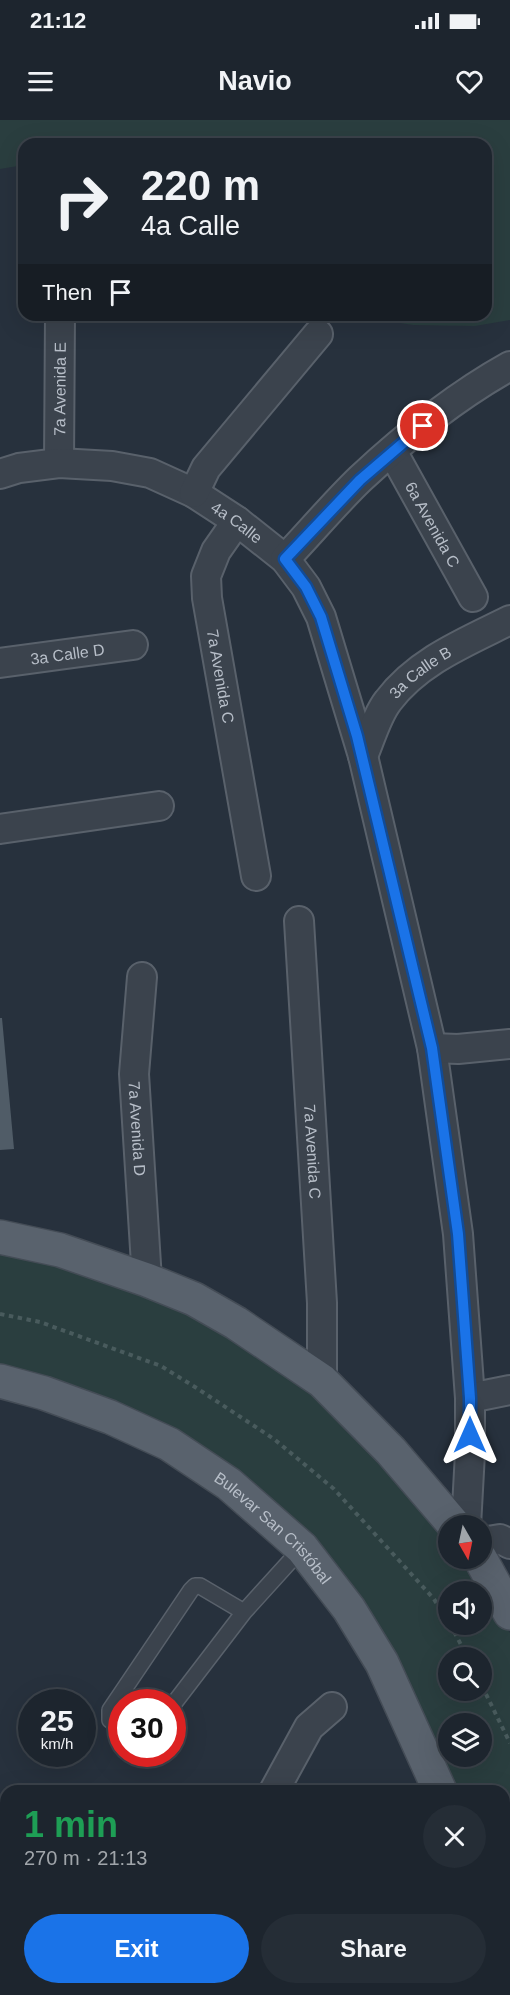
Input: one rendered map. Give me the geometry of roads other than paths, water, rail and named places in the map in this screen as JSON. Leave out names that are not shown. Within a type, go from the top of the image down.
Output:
[{"type":"main road","points":[[0,1237],[60,1250],[147,1280],[204,1305],[236,1323],[322,1381],[391,1450],[446,1515]]},
{"type":"main road","name":"Bulevar San Cristóbal","points":[[0,1381],[111,1416],[169,1444],[229,1484],[302,1548],[349,1609],[382,1663],[437,1785]]},
{"type":"main road","points":[[486,1569],[510,1613]]},
{"type":"street","name":"7a Avenida E","points":[[59,463],[60,321]]},
{"type":"street","points":[[194,493],[206,468],[318,334]]},
{"type":"street","points":[[285,559],[360,480],[392,451],[432,418],[510,366]]},
{"type":"street","name":"6a Avenida C","points":[[392,451],[473,597]]},
{"type":"street","name":"4a Calle","points":[[0,474],[19,468],[59,463],[112,466],[150,473],[194,493],[237,520],[285,559],[306,587],[321,617],[363,756],[432,1048],[458,1234],[470,1398],[467,1515]]},
{"type":"street","name":"7a Avenida C","points":[[237,520],[216,551],[206,576],[207,598],[256,876]]},
{"type":"street","name":"3a Calle B","points":[[363,756],[386,703],[413,672],[451,649],[510,621]]},
{"type":"street","name":"3a Calle D","points":[[0,663],[134,645]]},
{"type":"street","points":[[0,829],[159,806]]},
{"type":"street","name":"7a Avenida C","points":[[299,921],[322,1303],[322,1381]]},
{"type":"street","name":"7a Avenida D","points":[[142,977],[134,1074],[147,1280]]},
{"type":"street","points":[[432,1048],[510,1044]]},
{"type":"street","points":[[470,1398],[510,1390]]},
{"type":"street","points":[[492,1540],[500,1539],[510,1544]]},
{"type":"street","points":[[277,1785],[309,1727],[332,1707]]},
{"type":"lane","points":[[185,1689],[244,1612],[302,1548]]},
{"type":"lane","points":[[124,1689],[191,1590],[200,1586],[244,1612]]}]
